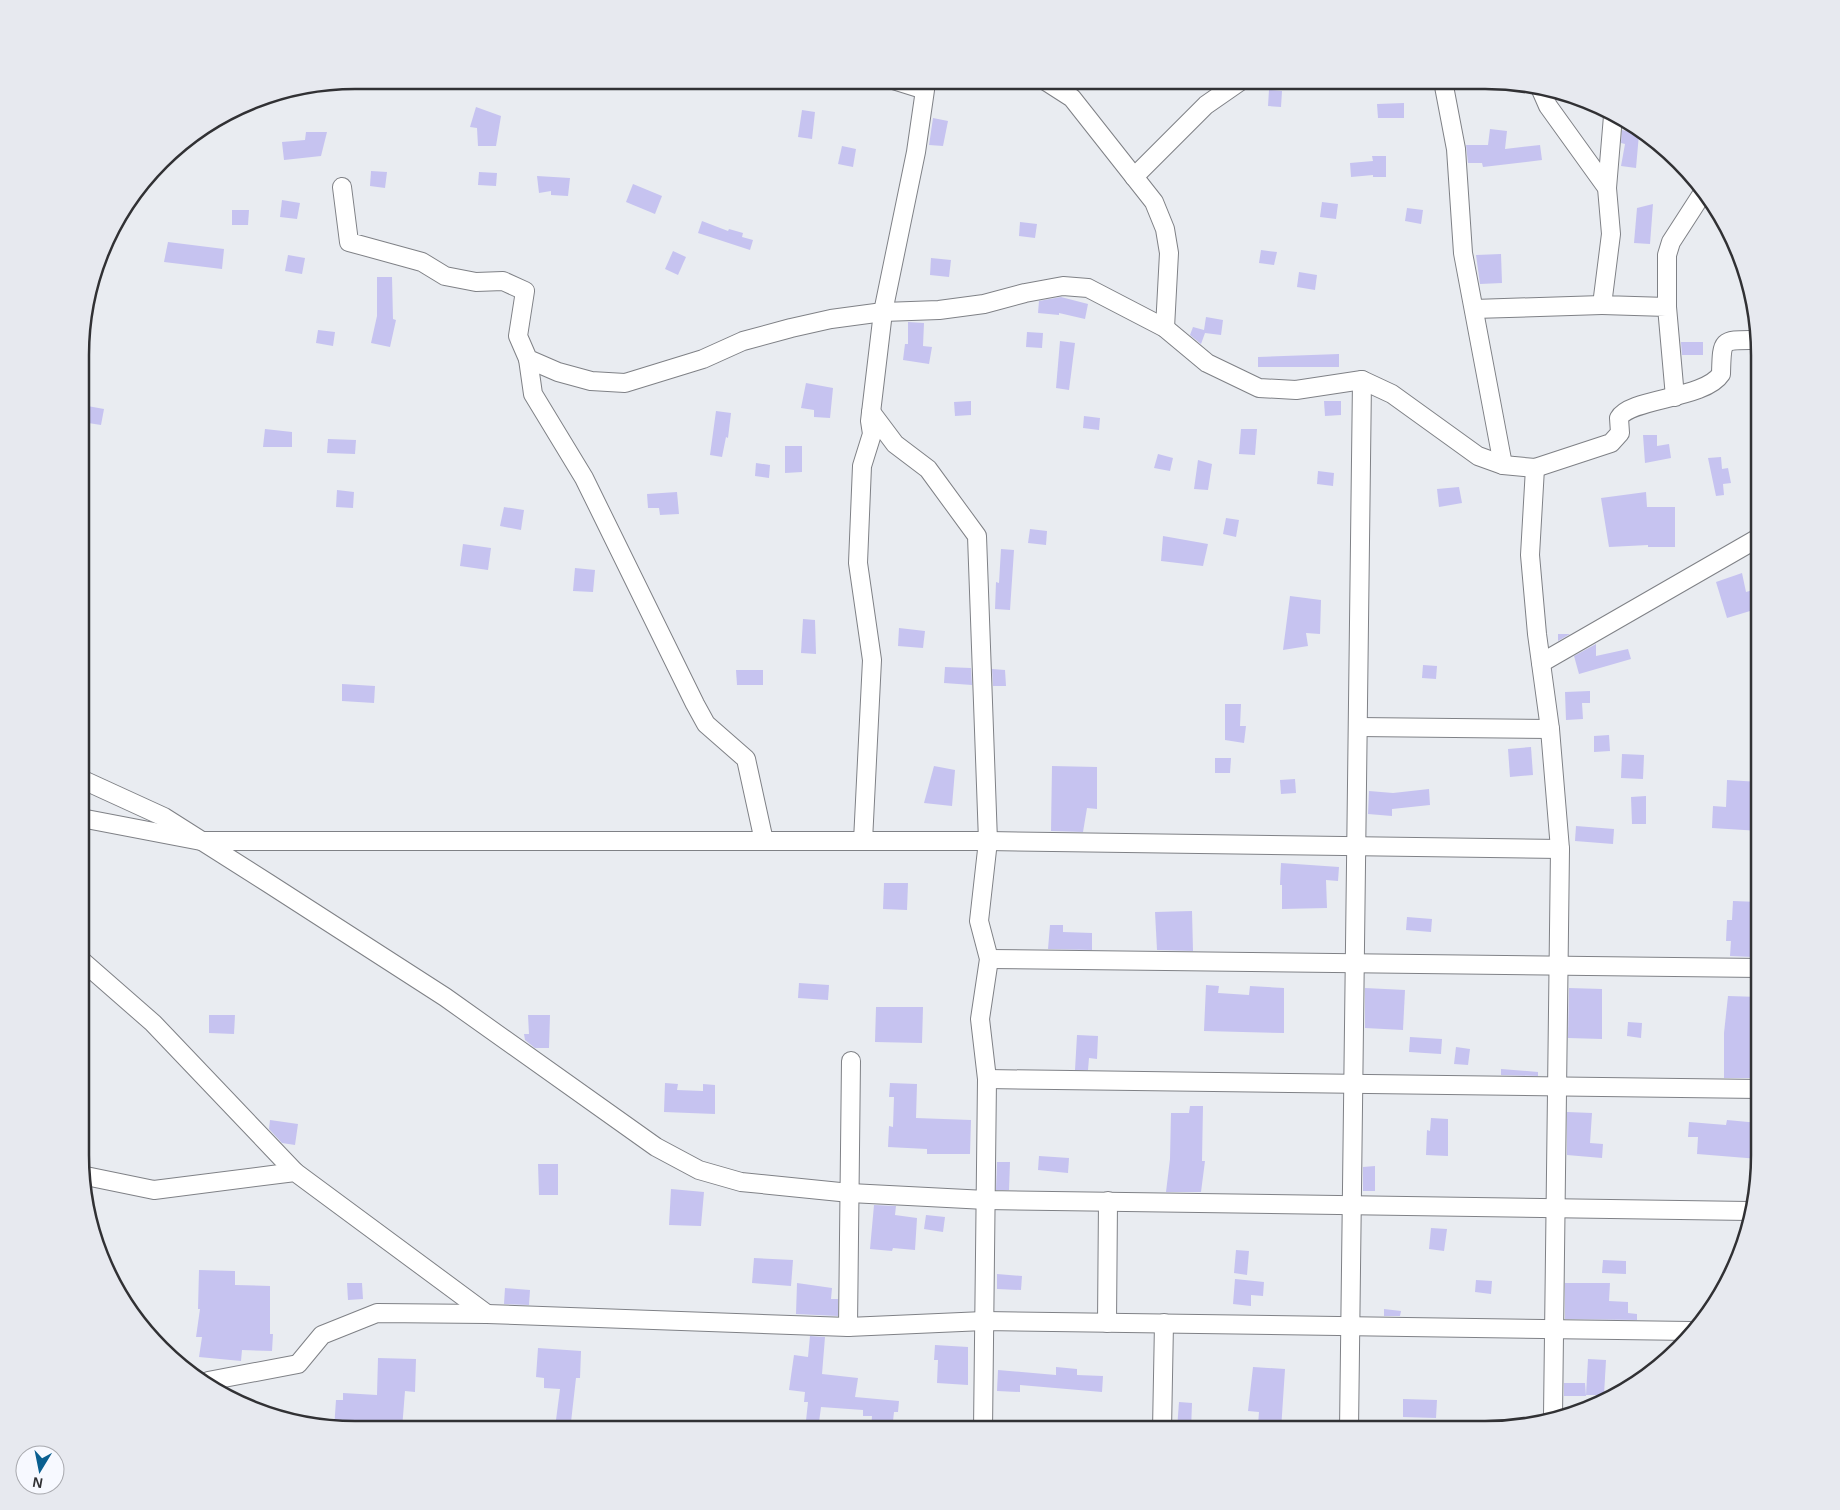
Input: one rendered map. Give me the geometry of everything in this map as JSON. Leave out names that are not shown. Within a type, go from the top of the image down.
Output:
[{"type":"street","points":[[864,841],[872,660],[858,563],[862,466],[872,434],[871,412],[883,312],[916,152],[925,90],[922,89]]},
{"type":"street","points":[[1058,89],[1072,98],[1154,202],[1165,229],[1169,254],[1165,328]]},
{"type":"street","points":[[1134,177],[1206,105],[1229,89]]},
{"type":"street","points":[[1445,89],[1456,149],[1463,253],[1503,465]]},
{"type":"street","points":[[1543,96],[1548,106],[1607,188]]},
{"type":"street","points":[[1602,305],[1611,234],[1607,188],[1613,121]]},
{"type":"street","points":[[342,186],[349,242],[422,262],[445,276],[476,282],[503,281],[525,291],[518,336],[528,359],[533,394],[584,478],[706,724],[746,759],[764,841]]},
{"type":"street","points":[[1675,397],[1667,307],[1667,255],[1670,242],[1699,198]]},
{"type":"street","points":[[528,359],[558,372],[591,381],[626,383],[703,359],[743,341],[831,319],[883,312],[939,310],[975,305],[1063,286],[1088,288],[1165,328],[1207,363],[1259,388],[1296,390],[1362,380],[1392,394],[1478,456],[1503,465],[1536,468],[1611,443],[1620,433],[1619,418],[1626,410],[1675,397],[1718,379],[1721,374],[1722,347],[1725,343],[1731,340],[1751,340]]},
{"type":"street","points":[[1474,309],[1602,305],[1667,307]]},
{"type":"street","points":[[1349,1421],[1362,380]]},
{"type":"street","points":[[871,412],[895,444],[928,469],[977,536],[988,841],[980,921],[989,959],[980,1019],[987,1079],[983,1421]]},
{"type":"street","points":[[1536,468],[1530,554],[1541,664],[1550,729],[1560,849],[1553,1412]]},
{"type":"street","points":[[1541,664],[1751,542]]},
{"type":"street","points":[[1358,727],[1550,729]]},
{"type":"street","points":[[89,783],[164,817],[445,997],[656,1147],[699,1170],[741,1182],[850,1193],[986,1200],[1745,1211]]},
{"type":"street","points":[[89,820],[201,841],[988,841],[1560,849]]},
{"type":"street","points":[[989,959],[1751,968]]},
{"type":"street","points":[[89,967],[153,1023],[295,1172],[487,1314]]},
{"type":"street","points":[[848,1326],[851,1061]]},
{"type":"street","points":[[987,1079],[1751,1089]]},
{"type":"street","points":[[90,1177],[154,1190],[295,1172]]},
{"type":"street","points":[[1107,1322],[1108,1201]]},
{"type":"street","points":[[213,1380],[298,1364],[322,1335],[377,1313],[487,1314],[848,1326],[984,1321],[1684,1331]]},
{"type":"street","points":[[1162,1421],[1164,1323]]},
{"type":"building","points":[[1269,90],[1282,91],[1281,107],[1268,106]]},
{"type":"building","points":[[1404,103],[1404,118],[1378,118],[1377,104]]},
{"type":"building","points":[[476,107],[501,116],[496,146],[478,146],[477,128],[470,127]]},
{"type":"building","points":[[802,110],[815,112],[812,139],[798,137]]},
{"type":"building","points":[[933,118],[948,121],[943,146],[929,145]]},
{"type":"building","points":[[1490,129],[1507,131],[1505,149],[1540,145],[1542,160],[1483,167],[1482,163],[1468,163],[1466,145],[1488,145]]},
{"type":"building","points":[[1622,130],[1630,132],[1639,138],[1636,168],[1621,166],[1625,144],[1621,143]]},
{"type":"building","points":[[306,132],[327,132],[321,156],[284,160],[282,142],[305,140]]},
{"type":"building","points":[[842,146],[856,149],[853,167],[838,164]]},
{"type":"building","points":[[1372,156],[1386,156],[1386,177],[1373,177],[1373,175],[1351,177],[1350,163],[1373,161]]},
{"type":"building","points":[[371,171],[387,172],[385,188],[370,186]]},
{"type":"building","points":[[479,172],[497,173],[496,186],[478,185]]},
{"type":"building","points":[[537,176],[570,178],[568,196],[551,195],[551,191],[539,193]]},
{"type":"building","points":[[633,184],[662,196],[655,214],[626,202]]},
{"type":"building","points":[[282,200],[300,203],[297,219],[280,217]]},
{"type":"building","points":[[1322,202],[1338,204],[1336,219],[1320,217]]},
{"type":"building","points":[[1653,204],[1650,244],[1634,243],[1637,208]]},
{"type":"building","points":[[1407,208],[1423,210],[1421,224],[1405,221]]},
{"type":"building","points":[[232,210],[249,210],[248,225],[232,225]]},
{"type":"building","points":[[702,221],[728,231],[729,229],[743,233],[742,237],[753,240],[750,250],[698,233]]},
{"type":"building","points":[[1020,222],[1037,224],[1035,238],[1019,236]]},
{"type":"building","points":[[168,242],[224,249],[222,269],[164,262]]},
{"type":"building","points":[[1261,250],[1277,252],[1274,265],[1259,263]]},
{"type":"building","points":[[673,251],[686,257],[678,275],[665,269]]},
{"type":"building","points":[[1501,254],[1502,283],[1480,284],[1476,255]]},
{"type":"building","points":[[288,255],[305,258],[302,274],[285,271]]},
{"type":"building","points":[[931,258],[951,260],[949,277],[930,275]]},
{"type":"building","points":[[1299,272],[1317,275],[1315,290],[1297,287]]},
{"type":"building","points":[[377,277],[392,277],[393,319],[396,320],[390,347],[371,343],[377,316]]},
{"type":"building","points":[[1061,297],[1088,304],[1085,319],[1059,313],[1059,315],[1038,313],[1039,301]]},
{"type":"building","points":[[1206,317],[1223,320],[1221,335],[1205,333],[1201,344],[1190,335],[1193,327],[1204,330]]},
{"type":"building","points":[[908,322],[924,323],[923,346],[932,347],[929,364],[903,360],[905,344],[908,344]]},
{"type":"building","points":[[318,330],[335,332],[333,346],[316,343]]},
{"type":"building","points":[[1027,332],[1043,333],[1042,348],[1026,347]]},
{"type":"building","points":[[1060,341],[1075,343],[1069,390],[1056,388]]},
{"type":"building","points":[[1681,342],[1703,342],[1703,355],[1682,355]]},
{"type":"building","points":[[1339,354],[1339,367],[1258,367],[1258,357]]},
{"type":"building","points":[[806,383],[833,388],[830,418],[814,417],[814,410],[801,408]]},
{"type":"building","points":[[971,401],[971,415],[955,416],[954,402]]},
{"type":"building","points":[[1324,401],[1341,401],[1341,415],[1325,416]]},
{"type":"building","points":[[89,406],[104,409],[101,425],[89,423]]},
{"type":"building","points":[[716,411],[731,413],[728,438],[726,437],[722,457],[710,455]]},
{"type":"building","points":[[1084,416],[1100,418],[1099,430],[1083,428]]},
{"type":"building","points":[[265,429],[292,432],[292,447],[263,447]]},
{"type":"building","points":[[1241,429],[1257,429],[1255,455],[1239,454]]},
{"type":"building","points":[[1643,435],[1657,435],[1657,446],[1669,444],[1671,458],[1645,463]]},
{"type":"building","points":[[328,439],[356,440],[355,454],[327,453]]},
{"type":"building","points":[[785,446],[802,446],[802,472],[785,473]]},
{"type":"building","points":[[1158,454],[1173,458],[1170,471],[1154,468]]},
{"type":"building","points":[[1721,457],[1722,469],[1728,468],[1731,483],[1723,484],[1724,495],[1716,496],[1708,458]]},
{"type":"building","points":[[1198,460],[1212,464],[1208,490],[1194,489]]},
{"type":"building","points":[[756,463],[770,465],[769,478],[755,476]]},
{"type":"building","points":[[1318,471],[1334,473],[1333,486],[1317,484]]},
{"type":"building","points":[[1459,487],[1462,503],[1439,507],[1437,489]]},
{"type":"building","points":[[337,490],[354,492],[353,508],[336,507]]},
{"type":"building","points":[[677,492],[679,514],[660,515],[659,508],[648,508],[647,494]]},
{"type":"building","points":[[1646,492],[1647,507],[1675,507],[1675,547],[1648,547],[1648,545],[1609,547],[1601,498]]},
{"type":"building","points":[[504,507],[524,510],[521,530],[500,526]]},
{"type":"building","points":[[1226,518],[1239,520],[1236,537],[1223,534]]},
{"type":"building","points":[[1030,529],[1047,531],[1046,545],[1028,543]]},
{"type":"building","points":[[1163,536],[1208,544],[1203,566],[1161,561]]},
{"type":"building","points":[[463,544],[491,548],[488,570],[460,566]]},
{"type":"building","points":[[1001,549],[1014,550],[1010,610],[995,609],[996,582],[999,583]]},
{"type":"building","points":[[575,568],[595,570],[593,592],[573,591]]},
{"type":"building","points":[[1742,573],[1746,592],[1751,591],[1751,611],[1727,618],[1716,582]]},
{"type":"building","points":[[1290,596],[1321,600],[1320,634],[1306,633],[1308,646],[1283,650]]},
{"type":"building","points":[[803,619],[815,620],[816,654],[801,653]]},
{"type":"building","points":[[899,628],[925,631],[923,648],[898,646]]},
{"type":"building","points":[[1558,634],[1570,634],[1558,641]]},
{"type":"building","points":[[1596,644],[1596,656],[1628,649],[1631,659],[1579,674],[1574,656]]},
{"type":"building","points":[[1423,665],[1437,666],[1436,679],[1422,678]]},
{"type":"building","points":[[945,667],[971,668],[972,685],[944,683]]},
{"type":"building","points":[[992,669],[1005,670],[1006,686],[993,686]]},
{"type":"building","points":[[736,670],[763,670],[763,685],[737,685]]},
{"type":"building","points":[[342,684],[375,686],[374,703],[342,701]]},
{"type":"building","points":[[1590,691],[1590,703],[1582,703],[1583,719],[1566,720],[1565,692]]},
{"type":"building","points":[[1225,704],[1241,704],[1240,726],[1246,726],[1244,743],[1225,740]]},
{"type":"building","points":[[1609,735],[1610,751],[1594,752],[1594,736]]},
{"type":"building","points":[[1531,747],[1533,775],[1510,777],[1508,749]]},
{"type":"building","points":[[1622,754],[1644,755],[1643,779],[1621,778]]},
{"type":"building","points":[[1215,758],[1231,758],[1230,773],[1215,773]]},
{"type":"building","points":[[934,766],[955,770],[952,806],[924,803]]},
{"type":"building","points":[[1052,766],[1097,767],[1097,809],[1087,808],[1083,832],[1051,831]]},
{"type":"building","points":[[1295,779],[1296,793],[1281,794],[1280,780]]},
{"type":"building","points":[[1727,780],[1751,781],[1751,830],[1712,828],[1713,806],[1726,807]]},
{"type":"building","points":[[1429,789],[1430,805],[1392,809],[1392,816],[1368,814],[1369,791],[1393,793]]},
{"type":"building","points":[[1646,796],[1646,824],[1632,824],[1631,797]]},
{"type":"building","points":[[1576,826],[1614,829],[1613,844],[1575,841]]},
{"type":"building","points":[[1281,863],[1339,867],[1338,881],[1326,880],[1327,908],[1282,909]]},
{"type":"building","points":[[884,883],[908,883],[907,910],[883,909]]},
{"type":"building","points":[[1733,901],[1751,902],[1751,957],[1730,956],[1731,941],[1726,941],[1727,920],[1732,920]]},
{"type":"building","points":[[1192,911],[1193,951],[1157,950],[1155,912]]},
{"type":"building","points":[[1407,917],[1432,919],[1431,932],[1406,930]]},
{"type":"building","points":[[1050,925],[1063,925],[1063,932],[1092,933],[1092,950],[1048,949]]},
{"type":"building","points":[[799,983],[829,985],[828,1000],[798,998]]},
{"type":"building","points":[[1206,985],[1219,986],[1218,993],[1249,995],[1250,986],[1284,988],[1284,1033],[1204,1031]]},
{"type":"building","points":[[1365,988],[1405,990],[1403,1030],[1365,1028]]},
{"type":"building","points":[[1569,988],[1602,989],[1602,1039],[1568,1038]]},
{"type":"building","points":[[1728,996],[1751,997],[1751,1078],[1724,1078],[1724,1033]]},
{"type":"building","points":[[876,1007],[923,1007],[922,1043],[875,1042]]},
{"type":"building","points":[[209,1015],[235,1015],[234,1034],[209,1033]]},
{"type":"building","points":[[528,1015],[550,1015],[549,1048],[535,1048],[525,1040],[524,1034],[529,1034]]},
{"type":"building","points":[[1628,1022],[1642,1023],[1641,1038],[1627,1036]]},
{"type":"building","points":[[1077,1035],[1098,1036],[1097,1059],[1089,1058],[1088,1070],[1075,1070]]},
{"type":"building","points":[[1410,1037],[1442,1039],[1441,1054],[1409,1052]]},
{"type":"building","points":[[1456,1047],[1470,1049],[1468,1065],[1454,1064]]},
{"type":"building","points":[[1501,1069],[1538,1072],[1538,1076],[1501,1075]]},
{"type":"building","points":[[665,1083],[678,1084],[677,1090],[703,1091],[703,1084],[715,1085],[715,1114],[664,1112]]},
{"type":"building","points":[[890,1083],[917,1084],[916,1118],[971,1120],[970,1154],[927,1154],[927,1149],[888,1147],[889,1126],[893,1127],[894,1097],[889,1097]]},
{"type":"building","points":[[1190,1106],[1203,1106],[1202,1161],[1205,1161],[1201,1192],[1166,1192],[1170,1159],[1171,1113],[1189,1113]]},
{"type":"building","points":[[1567,1112],[1592,1113],[1590,1143],[1603,1144],[1602,1158],[1567,1155]]},
{"type":"building","points":[[1431,1118],[1448,1119],[1448,1156],[1426,1155],[1427,1130],[1430,1131]]},
{"type":"building","points":[[270,1120],[298,1124],[295,1145],[282,1143],[269,1129]]},
{"type":"building","points":[[1727,1120],[1751,1122],[1751,1158],[1697,1154],[1698,1137],[1688,1137],[1689,1122],[1726,1125]]},
{"type":"building","points":[[1039,1156],[1069,1158],[1068,1173],[1038,1170]]},
{"type":"building","points":[[997,1162],[1010,1162],[1009,1190],[996,1190]]},
{"type":"building","points":[[538,1164],[558,1164],[558,1195],[539,1195]]},
{"type":"building","points":[[1375,1166],[1375,1191],[1363,1191],[1363,1167]]},
{"type":"building","points":[[671,1189],[704,1192],[701,1226],[669,1225]]},
{"type":"building","points":[[874,1205],[896,1206],[895,1215],[917,1218],[915,1250],[893,1248],[892,1251],[870,1249]]},
{"type":"building","points":[[926,1215],[945,1217],[943,1232],[924,1229]]},
{"type":"building","points":[[1431,1228],[1447,1229],[1444,1251],[1429,1249]]},
{"type":"building","points":[[1236,1250],[1249,1251],[1247,1275],[1234,1273]]},
{"type":"building","points":[[754,1258],[793,1260],[791,1286],[752,1283]]},
{"type":"building","points":[[1603,1260],[1626,1261],[1626,1274],[1602,1273]]},
{"type":"building","points":[[199,1270],[235,1271],[235,1285],[270,1286],[270,1334],[273,1334],[272,1351],[242,1350],[241,1361],[199,1357],[202,1337],[196,1337],[200,1309],[198,1309]]},
{"type":"building","points":[[997,1274],[1022,1276],[1021,1290],[997,1289]]},
{"type":"building","points":[[1235,1279],[1264,1282],[1263,1296],[1251,1295],[1251,1306],[1233,1304]]},
{"type":"building","points":[[1476,1280],[1492,1281],[1491,1294],[1475,1292]]},
{"type":"building","points":[[347,1283],[362,1283],[363,1299],[348,1300]]},
{"type":"building","points":[[797,1283],[832,1288],[831,1299],[838,1299],[838,1316],[796,1314]]},
{"type":"building","points":[[1565,1283],[1610,1283],[1609,1301],[1628,1302],[1628,1313],[1637,1314],[1637,1320],[1565,1319]]},
{"type":"building","points":[[505,1288],[530,1290],[529,1305],[504,1304]]},
{"type":"building","points":[[1384,1309],[1401,1311],[1400,1316],[1384,1316]]},
{"type":"building","points":[[810,1336],[825,1337],[822,1374],[858,1378],[855,1397],[899,1401],[898,1412],[894,1412],[893,1421],[872,1421],[872,1416],[863,1416],[863,1410],[821,1407],[819,1421],[806,1421],[808,1402],[804,1402],[805,1392],[789,1390],[794,1355],[808,1357]]},
{"type":"building","points":[[935,1345],[968,1347],[968,1385],[937,1383],[938,1360],[934,1360]]},
{"type":"building","points":[[538,1348],[581,1351],[580,1378],[576,1378],[571,1421],[556,1420],[560,1389],[544,1388],[544,1378],[536,1377]]},
{"type":"building","points":[[378,1358],[416,1359],[415,1392],[405,1391],[403,1421],[335,1421],[336,1400],[343,1400],[343,1393],[377,1395]]},
{"type":"building","points":[[1588,1359],[1606,1360],[1604,1393],[1586,1395]]},
{"type":"building","points":[[1056,1367],[1077,1369],[1077,1375],[1103,1376],[1102,1392],[1020,1385],[1020,1392],[997,1391],[998,1370],[1056,1375]]},
{"type":"building","points":[[1253,1367],[1285,1369],[1282,1421],[1258,1421],[1259,1412],[1248,1411]]},
{"type":"building","points":[[1564,1383],[1585,1383],[1586,1396],[1564,1396]]},
{"type":"building","points":[[1403,1399],[1437,1400],[1436,1418],[1403,1417]]},
{"type":"building","points":[[1179,1402],[1192,1403],[1191,1421],[1178,1421]]}]
